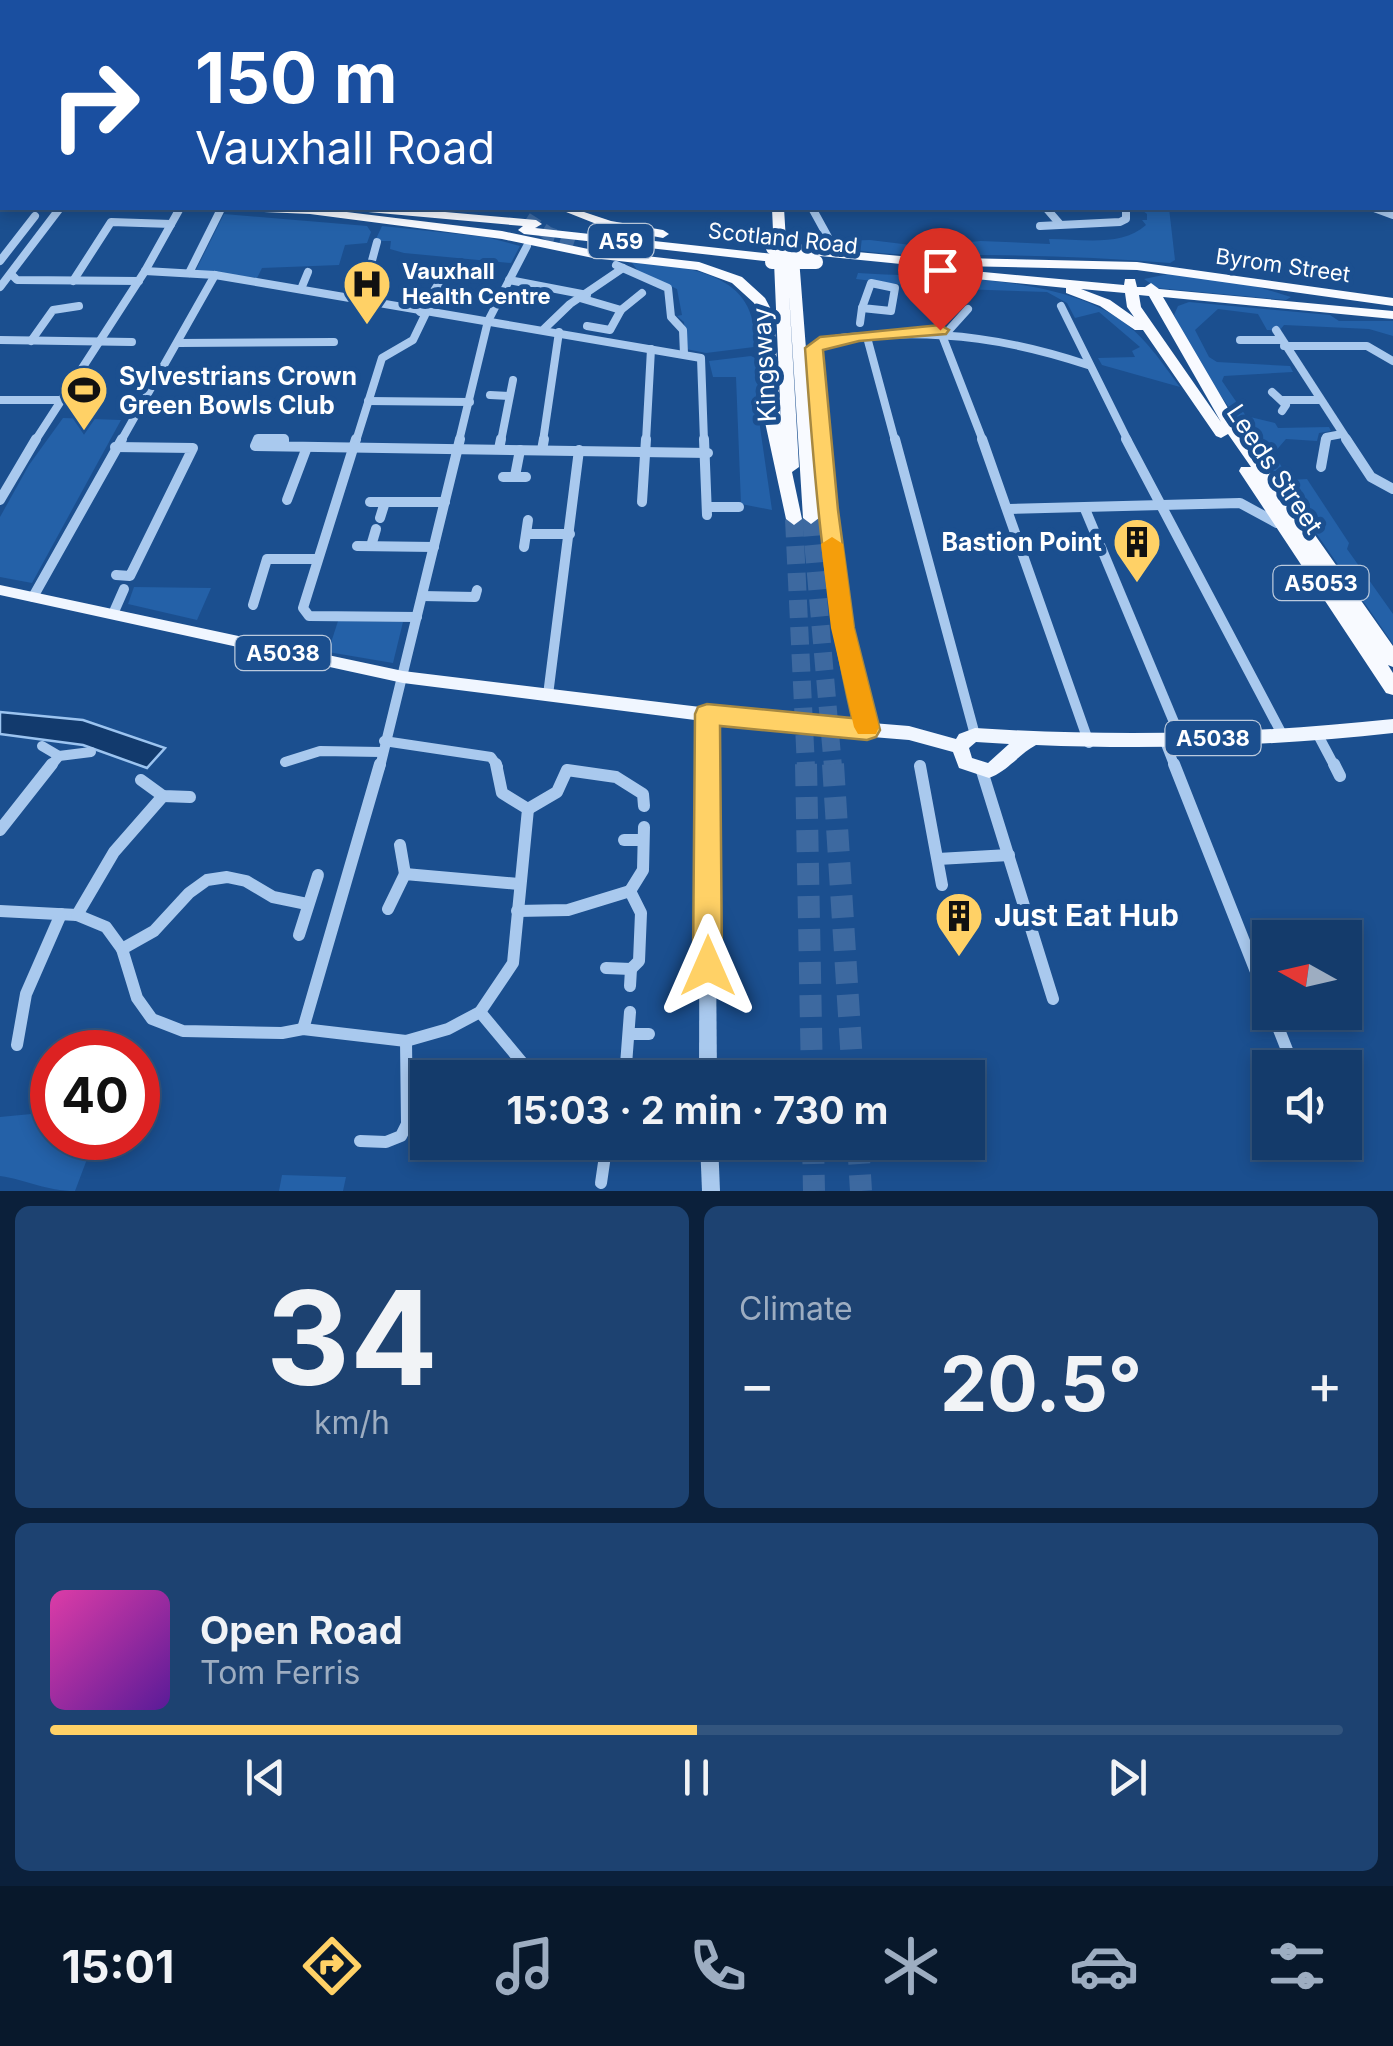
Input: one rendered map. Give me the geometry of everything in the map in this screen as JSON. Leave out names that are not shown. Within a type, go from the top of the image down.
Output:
[{"type":"highway","name":"Scotland Road","points":[[304,210],[773,256]]},
{"type":"highway","name":"Kingsway","points":[[304,210],[473,231],[593,254],[680,262],[737,280],[760,301],[767,316],[773,422],[794,520],[778,210]]},
{"type":"highway","name":"Scotland Road","points":[[388,210],[717,243],[773,256]]},
{"type":"highway","points":[[568,210],[608,224],[717,243]]},
{"type":"highway","name":"Kingsway","points":[[788,210],[811,518]]},
{"type":"highway","points":[[576,243],[815,257]]},
{"type":"highway","name":"Scotland Road","points":[[815,257],[1167,270]]},
{"type":"highway","name":"Scotland Road","points":[[815,257],[1044,282],[1132,283],[1178,293]]},
{"type":"highway","points":[[989,262],[999,269],[996,277]]},
{"type":"highway","points":[[1014,263],[1009,270],[1021,280]]},
{"type":"highway","points":[[1060,264],[1132,283],[1167,270]]},
{"type":"highway","name":"Byrom Street","points":[[1167,270],[1393,300]]},
{"type":"highway","points":[[1044,282],[1105,303],[1156,340]]},
{"type":"highway","name":"Leeds Street","points":[[1132,283],[1134,307],[1393,688]]},
{"type":"highway","points":[[1277,284],[1294,294],[1294,301],[1288,306]]},
{"type":"highway","name":"Leeds Street","points":[[1155,291],[1232,428],[1393,660]]},
{"type":"highway","name":"Byrom Street","points":[[1178,293],[1393,315]]},
{"type":"highway","points":[[1168,314],[1174,303],[1196,297]]},
{"type":"main road","name":"A5038","points":[[0,590],[403,677],[707,714],[910,733],[960,746]]},
{"type":"main road","name":"A5038","points":[[982,736],[1089,743],[1318,735],[1393,726]]},
{"type":"main road","points":[[1003,760],[1002,750],[982,736],[960,746],[965,763],[982,771],[996,769],[1014,747],[1033,741]]},
{"type":"street","points":[[0,287],[59,210]]},
{"type":"street","points":[[0,500],[145,271],[179,210]]},
{"type":"street","points":[[813,210],[834,248]]},
{"type":"street","points":[[1048,210],[1059,223]]},
{"type":"street","points":[[1040,226],[1122,224],[1126,210]]},
{"type":"street","points":[[189,273],[220,211]]},
{"type":"street","points":[[0,261],[35,216]]},
{"type":"street","points":[[73,281],[111,222],[172,224]]},
{"type":"street","points":[[16,241],[35,242]]},
{"type":"street","points":[[361,301],[377,242]]},
{"type":"street","points":[[302,1030],[361,838],[488,321],[527,246]]},
{"type":"street","points":[[544,329],[620,267],[668,288],[671,317],[682,330],[684,354]]},
{"type":"street","points":[[145,271],[216,275],[701,358],[708,453],[707,511],[740,507]]},
{"type":"street","points":[[417,616],[310,616],[303,608],[382,358],[413,340],[447,271]]},
{"type":"street","points":[[301,290],[308,272]]},
{"type":"street","points":[[11,274],[17,280],[138,281]]},
{"type":"street","points":[[32,597],[216,275]]},
{"type":"street","points":[[510,280],[621,310]]},
{"type":"street","points":[[860,323],[868,285],[894,288],[891,311]]},
{"type":"street","points":[[436,289],[467,292]]},
{"type":"street","points":[[587,326],[610,330],[621,310],[642,292]]},
{"type":"street","points":[[31,341],[54,310],[79,306]]},
{"type":"street","points":[[1061,306],[1088,365],[1283,736]]},
{"type":"street","points":[[862,308],[891,311],[904,325]]},
{"type":"street","points":[[944,330],[968,309]]},
{"type":"street","points":[[867,730],[843,628],[814,348],[817,344],[870,336],[904,325],[1038,348],[1088,365]]},
{"type":"street","points":[[944,330],[1089,743]]},
{"type":"street","points":[[1276,330],[1370,477],[1393,493]]},
{"type":"street","points":[[542,450],[559,332]]},
{"type":"street","points":[[870,336],[868,340],[982,736]]},
{"type":"street","points":[[0,340],[132,342]]},
{"type":"street","points":[[1240,340],[1367,346],[1393,361]]},
{"type":"street","points":[[178,343],[334,342]]},
{"type":"street","points":[[642,502],[651,349]]},
{"type":"street","points":[[498,449],[513,380]]},
{"type":"street","points":[[1272,392],[1282,406],[1320,400]]},
{"type":"street","points":[[490,396],[509,396]]},
{"type":"street","points":[[0,400],[61,400]]},
{"type":"street","points":[[368,401],[470,402]]},
{"type":"street","points":[[1320,466],[1326,436],[1342,434]]},
{"type":"street","points":[[115,446],[194,448],[130,576],[116,575]]},
{"type":"street","points":[[284,446],[708,453]]},
{"type":"street","points":[[276,494],[288,497],[307,447]]},
{"type":"street","points":[[515,476],[520,450]]},
{"type":"street","points":[[548,695],[579,450]]},
{"type":"street","points":[[1240,503],[1251,495],[1252,477]]},
{"type":"street","points":[[370,502],[445,502]]},
{"type":"street","points":[[371,546],[385,502]]},
{"type":"street","points":[[1008,510],[1240,503],[1267,515],[1285,530]]},
{"type":"street","points":[[1085,509],[1252,958]]},
{"type":"street","points":[[524,547],[528,520]]},
{"type":"street","points":[[526,534],[570,534]]},
{"type":"street","points":[[357,546],[434,547]]},
{"type":"street","points":[[253,605],[267,559],[318,559]]},
{"type":"street","points":[[113,614],[124,589]]},
{"type":"street","points":[[422,596],[476,597]]},
{"type":"street","points":[[707,714],[708,1060]]},
{"type":"street","points":[[1318,735],[1340,776]]},
{"type":"street","points":[[42,746],[59,756],[91,752]]},
{"type":"street","points":[[285,762],[320,752],[382,747],[491,757],[499,768],[502,793],[528,809]]},
{"type":"street","points":[[0,830],[59,756]]},
{"type":"street","points":[[920,766],[942,886]]},
{"type":"street","points":[[528,809],[557,792],[566,770],[627,781],[643,794],[644,806]]},
{"type":"street","points":[[982,771],[1052,999]]},
{"type":"street","points":[[141,780],[162,796],[190,797]]},
{"type":"street","points":[[77,915],[114,852],[162,796]]},
{"type":"street","points":[[0,911],[77,915],[106,927],[122,949],[137,998],[152,1019],[183,1031],[302,1030],[406,1040],[448,1030],[480,1012],[513,963],[528,809]]},
{"type":"street","points":[[517,911],[568,910],[630,890],[643,870],[643,833],[624,840]]},
{"type":"street","points":[[388,909],[404,874],[400,845]]},
{"type":"street","points":[[938,859],[1009,855]]},
{"type":"street","points":[[299,935],[318,874]]},
{"type":"street","points":[[404,874],[519,884]]},
{"type":"street","points":[[122,949],[154,931],[189,893],[207,880],[227,877],[246,881],[274,897],[307,904]]},
{"type":"street","points":[[630,890],[641,913],[638,961],[631,968],[630,986]]},
{"type":"street","points":[[16,1045],[22,1002],[61,914]]},
{"type":"street","points":[[606,968],[631,968]]},
{"type":"street","points":[[480,1012],[520,1060]]},
{"type":"street","points":[[627,1060],[630,1012]]},
{"type":"street","points":[[629,1034],[648,1034]]},
{"type":"street","points":[[360,1142],[386,1142],[401,1136],[407,1124],[406,1040]]},
{"type":"street","points":[[600,1183],[604,1160]]},
{"type":"street","points":[[710,1160],[711,1191]]},
{"type":"shaded area","points":[[1169,210],[1175,260],[1170,263],[898,254],[843,248],[839,241],[919,246],[1113,239],[1146,225],[1142,220],[1147,220],[1147,214],[1143,211]]},
{"type":"shaded area","points":[[224,214],[367,226],[371,232],[367,243],[345,245],[339,265],[262,268],[257,278],[196,270]]},
{"type":"shaded area","points":[[382,226],[486,237],[520,246],[511,263],[404,253],[390,249],[391,241],[375,241]]},
{"type":"shaded area","points":[[630,260],[696,271],[733,288],[745,302],[753,322],[754,347],[706,353],[686,349],[684,322],[677,316],[682,315],[677,289],[638,271]]},
{"type":"shaded area","points":[[858,273],[993,281],[1028,286],[1092,304],[1137,333],[1180,387],[1102,365],[1098,358],[1135,357],[1132,351],[1140,347],[1099,312],[1075,318],[1067,303],[1047,292],[930,288],[856,279]]},
{"type":"shaded area","points":[[1168,274],[1245,283],[1291,297],[1286,300],[1157,288],[1144,279]]},
{"type":"shaded area","points":[[1189,302],[1330,315],[1339,321],[1393,321],[1393,336],[1369,329],[1284,325],[1280,330],[1267,330],[1258,314],[1218,309],[1195,330],[1209,357],[1217,362],[1290,366],[1293,372],[1224,376],[1222,381],[1246,416],[1275,423],[1278,428],[1329,427],[1331,431],[1319,433],[1317,441],[1286,439],[1273,454],[1291,480],[1307,479],[1349,543],[1347,549],[1393,614],[1393,644],[1192,354],[1174,315],[1178,306]]},
{"type":"shaded area","points":[[751,356],[757,359],[760,427],[772,510],[741,504],[736,377],[713,377],[709,361]]},
{"type":"shaded area","points":[[63,418],[121,420],[32,583],[0,577],[0,517],[29,465]]},
{"type":"shaded area","points":[[134,587],[211,588],[197,620],[128,604]]},
{"type":"shaded area","points":[[338,621],[403,622],[393,663],[328,652]]},
{"type":"shaded area","points":[[0,712],[83,720],[165,748],[147,768],[83,745],[0,734]]},
{"type":"shaded area","points":[[30,1114],[30,1160],[87,1160],[75,1191],[0,1176],[0,1117]]},
{"type":"shaded area","points":[[282,1175],[346,1177],[343,1191],[279,1191]]},
{"type":"tunnel","points":[[526,219],[549,234],[576,243]]},
{"type":"tunnel","points":[[811,518],[833,767]]},
{"type":"tunnel","points":[[794,519],[806,767]]},
{"type":"tunnel","points":[[806,764],[812,1060]]},
{"type":"tunnel","points":[[833,764],[852,1060]]},
{"type":"tunnel","points":[[813,1160],[814,1191]]},
{"type":"tunnel","points":[[859,1160],[861,1191]]},
{"type":"slow traffic","points":[[832,544],[843,628],[867,727]]},
{"type":"place","name":"Vauxhall Health Centre","points":[[367,326]]},
{"type":"place","name":"Sylvestrians Crown Green Bowls Club","points":[[84,432]]},
{"type":"place","name":"Bastion Point","points":[[1137,584]]},
{"type":"place","name":"Just Eat Hub","points":[[959,958]]},
{"type":"route","points":[[708,966],[707,714],[867,730],[843,628],[827,510],[814,348],[820,342],[859,336],[940,330]]}]
